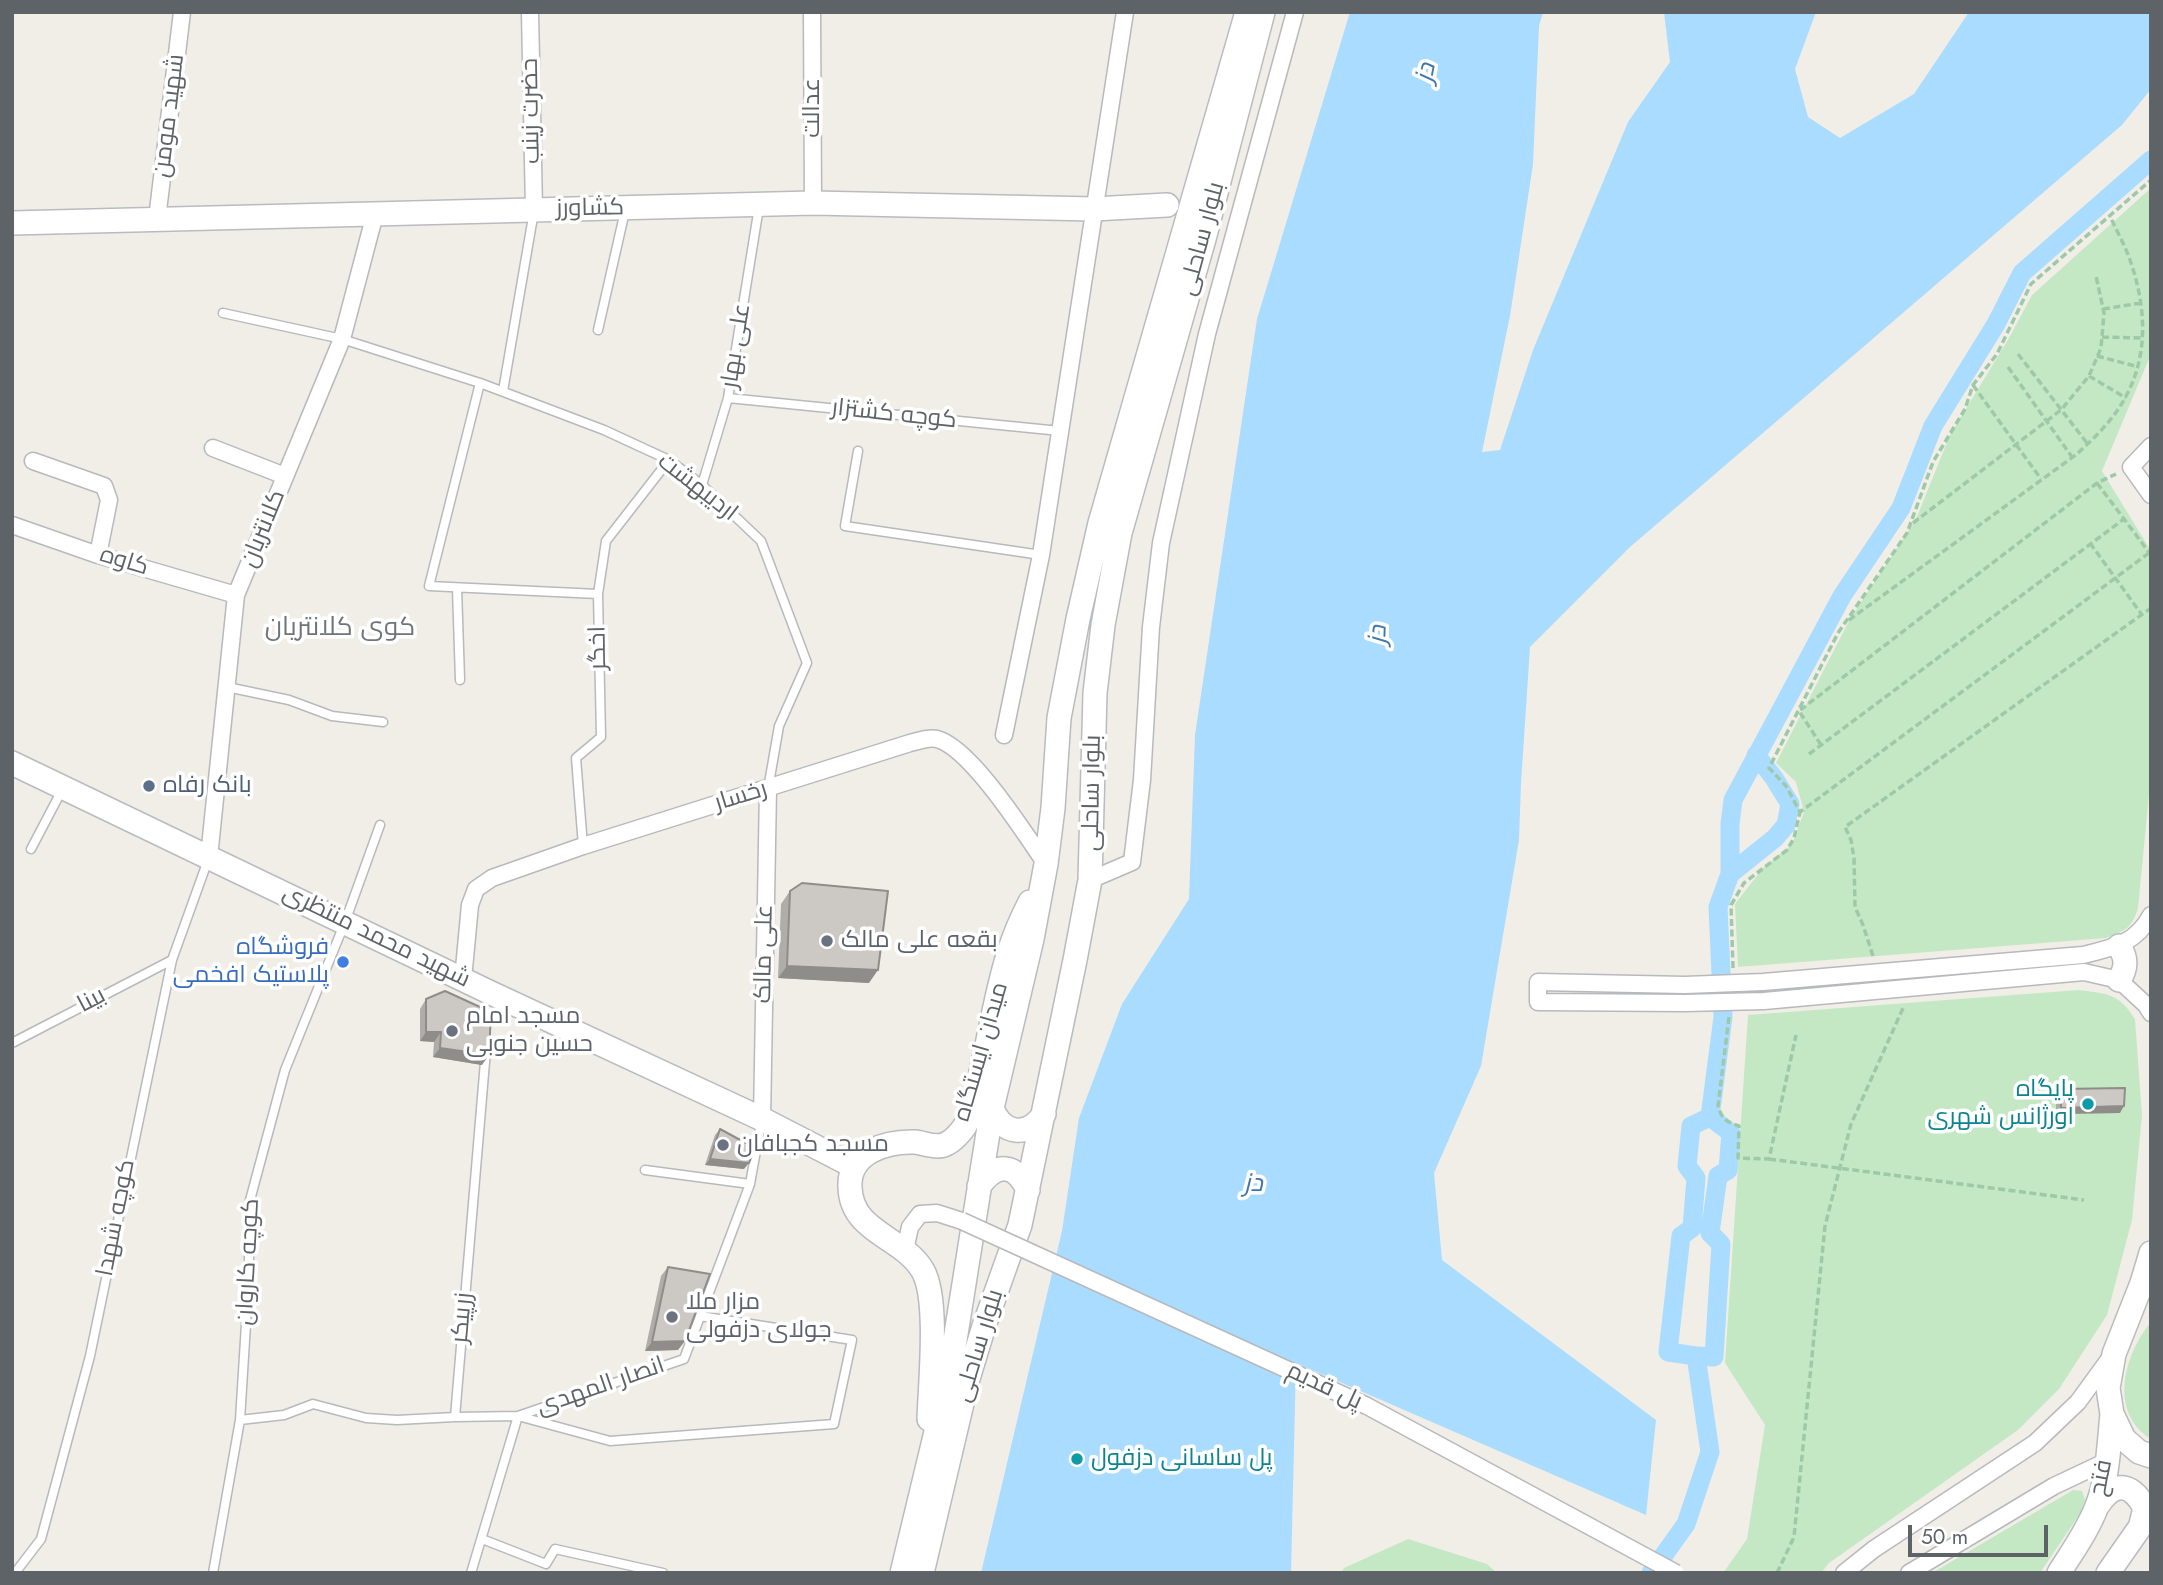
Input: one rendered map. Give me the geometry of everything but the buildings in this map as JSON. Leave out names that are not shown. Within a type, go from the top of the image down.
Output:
[{"type":"main road","name":"بلوار ساحلی","points":[[902,1573],[949,1378],[992,1108],[1032,939],[1046,864],[1059,718],[1078,619],[1100,523],[1247,12]]},
{"type":"main road","name":"بلوار ساحلی","points":[[922,1573],[967,1382],[1020,1225],[1090,880],[1095,693],[1103,625],[1121,533],[1204,239],[1263,12]]},
{"type":"main road","name":"کشاورز","points":[[12,223],[813,203],[1094,209],[1167,205]]},
{"type":"main road","points":[[1059,718],[1070,709],[1077,708],[1084,710],[1094,719]]},
{"type":"main road","name":"شهید محمد منتظری","points":[[12,763],[463,979],[490,999],[762,1119],[853,1166]]},
{"type":"main road","name":"میدان ایستگاه","points":[[853,1166],[869,1152],[890,1143],[946,1145],[966,1125],[1011,946],[1046,864]]},
{"type":"main road","points":[[2119,946],[2125,959],[2123,974],[2119,980]]},
{"type":"main road","points":[[992,1108],[1002,1125],[1011,1129],[1031,1128],[1044,1114]]},
{"type":"main road","points":[[853,1166],[849,1185],[852,1203],[866,1223],[905,1250],[924,1272],[932,1299],[927,1466]]},
{"type":"main road","points":[[979,1186],[989,1173],[1006,1169],[1021,1176],[1028,1190]]},
{"type":"main road","name":"فتح","points":[[2059,1573],[2098,1505],[2107,1461],[2112,1414],[2108,1388],[2114,1353],[2142,1283],[2151,1252]]},
{"type":"main road","points":[[2112,1414],[2124,1439],[2139,1452],[2151,1457]]},
{"type":"main road","points":[[2098,1505],[2107,1492],[2122,1488],[2137,1494],[2145,1508],[2146,1518],[2108,1573]]},
{"type":"street","name":"شهید مومن","points":[[157,219],[183,12]]},
{"type":"street","name":"حضرت زینب","points":[[530,12],[534,210]]},
{"type":"street","name":"عدالت","points":[[813,12],[813,203]]},
{"type":"street","points":[[1004,735],[1041,555],[1125,12]]},
{"type":"street","points":[[1090,880],[1132,862],[1142,780],[1151,627],[1161,543],[1207,334],[1295,12]]},
{"type":"street","name":"کلانتریان","points":[[209,857],[236,595],[342,339],[374,214]]},
{"type":"street","points":[[2151,446],[2131,467],[2151,495]]},
{"type":"street","points":[[213,448],[285,476]]},
{"type":"street","points":[[33,461],[104,486],[109,500],[98,555]]},
{"type":"street","name":"کاوه","points":[[12,525],[98,555],[236,595]]},
{"type":"street","name":"رخسار","points":[[463,979],[470,905],[476,889],[492,878],[583,846],[910,743],[935,738],[954,747],[979,773],[1046,864]]},
{"type":"street","name":"علی مالک","points":[[762,1119],[768,789]]},
{"type":"street","points":[[2151,915],[2144,929],[2119,946],[2083,955],[1750,982],[1685,985],[1538,982],[1538,1002],[1685,1003],[1764,1001],[2084,972],[2119,980],[2151,1013]]},
{"type":"street","points":[[1618,1002],[1619,984]]},
{"type":"street","name":"پل قدیم","points":[[905,1250],[910,1227],[920,1214],[937,1213],[962,1221],[1367,1406],[1676,1573]]},
{"type":"street","points":[[1844,1573],[1874,1549],[2035,1443],[2078,1402],[2114,1353]]},
{"type":"street","points":[[1909,1573],[2054,1486],[2107,1461]]},
{"type":"lane","name":"علی بهار","points":[[702,485],[728,398],[760,205]]},
{"type":"lane","points":[[598,330],[626,208]]},
{"type":"lane","points":[[503,391],[534,210]]},
{"type":"lane","name":"اردیبهشت","points":[[222,313],[342,339],[503,391],[604,430],[669,460],[702,485],[761,541],[807,663],[779,726],[768,789]]},
{"type":"lane","points":[[480,383],[429,586],[598,594]]},
{"type":"lane","name":"کوچه کشتزار","points":[[728,398],[1060,431]]},
{"type":"lane","points":[[858,451],[845,526],[1041,555]]},
{"type":"lane","name":"اخگر","points":[[583,846],[576,758],[601,737],[598,594],[606,541],[669,460]]},
{"type":"lane","points":[[457,588],[460,680]]},
{"type":"lane","points":[[227,687],[289,700],[331,716],[383,722]]},
{"type":"lane","points":[[31,849],[63,787]]},
{"type":"lane","name":"کوچه کاروان","points":[[213,1573],[240,1420],[249,1276],[249,1204],[285,1070],[345,922],[380,825]]},
{"type":"lane","name":"کوچه شهدا","points":[[15,1573],[41,1539],[90,1356],[172,960],[209,857]]},
{"type":"lane","name":"بینا","points":[[12,1043],[172,960]]},
{"type":"lane","name":"زرپیکر","points":[[455,1417],[487,1034]]},
{"type":"lane","name":"انصار المهدی","points":[[518,1416],[684,1359],[750,1184],[762,1119]]},
{"type":"lane","points":[[645,1170],[750,1184]]},
{"type":"lane","points":[[240,1420],[284,1415],[313,1404],[366,1418],[397,1420],[518,1416],[610,1441],[834,1424],[852,1340],[700,1316]]},
{"type":"lane","points":[[471,1573],[518,1416]]},
{"type":"lane","points":[[482,1539],[546,1564],[555,1549],[663,1573]]},
{"type":"path","points":[[2097,483],[2150,554],[1801,812],[1786,786],[1769,768],[1838,633],[1907,533],[1933,462],[1965,409],[1973,385],[1997,354],[2031,284],[2151,180]]},
{"type":"path","points":[[1845,623],[2072,457],[2105,426],[2126,398],[2139,367],[2143,338],[2141,303],[2130,260],[2109,216]]},
{"type":"path","points":[[1911,524],[2061,410],[2089,376],[2102,337],[2103,309],[2096,276]]},
{"type":"path","points":[[2103,309],[2141,303]]},
{"type":"path","points":[[2102,337],[2143,338]]},
{"type":"path","points":[[2018,354],[2087,443]]},
{"type":"path","points":[[2097,356],[2139,367]]},
{"type":"path","points":[[2008,367],[2072,457]]},
{"type":"path","points":[[2089,376],[2126,398]]},
{"type":"path","points":[[1973,385],[2041,479]]},
{"type":"path","points":[[1799,711],[2097,483],[2131,467]]},
{"type":"path","points":[[1809,754],[2123,519]]},
{"type":"path","points":[[2090,543],[2142,615]]},
{"type":"path","points":[[1876,972],[1855,907],[1854,858],[1851,840],[1845,827],[2151,608]]},
{"type":"path","points":[[1799,711],[1821,745]]},
{"type":"path","points":[[1777,1573],[1794,1536],[1825,1226],[1851,1125],[1912,988]]},
{"type":"path","points":[[1769,1159],[2084,1200]]},
{"type":"green space","points":[[2151,188],[2151,354],[2102,471],[2151,551],[2151,775],[2138,908],[2133,920],[2123,931],[2106,938],[1738,967],[1735,904],[1763,868],[1792,844],[1804,812],[1796,782],[1776,763],[1850,619],[1916,519],[1950,435],[2032,295]]},
{"type":"green space","points":[[2079,990],[2118,999],[2135,1019],[2142,1115],[2132,1220],[2107,1315],[2059,1389],[2018,1430],[1829,1563],[1821,1573],[1723,1573],[1747,1539],[1765,1425],[1725,1363],[1748,1015]]},
{"type":"green space","points":[[2151,1322],[2151,1439],[2138,1428],[2129,1414],[2125,1383],[2134,1350]]},
{"type":"green space","points":[[2073,1490],[2082,1491],[2085,1500],[2081,1512],[2040,1573],[1932,1573]]},
{"type":"green space","points":[[1408,1539],[1487,1564],[1497,1573],[1341,1573],[1344,1568]]},
{"type":"water","name":"دز","points":[[1350,12],[1543,12],[1539,26],[1533,164],[1510,316],[1482,452],[1500,450],[1533,350],[1628,122],[1670,62],[1664,12],[1816,12],[1795,69],[1808,117],[1840,138],[1914,94],[1969,12],[2151,12],[2151,89],[2122,125],[1630,547],[1530,647],[1519,840],[1481,1066],[1434,1173],[1442,1260],[1656,1420],[1646,1515],[1296,1363],[1291,1573],[981,1573],[1062,1231],[1079,1118],[1122,1004],[1189,899],[1195,735],[1257,319]]},
{"type":"waterway","points":[[1651,1573],[1686,1524],[1710,1452],[1696,1356],[1668,1352],[1681,1236],[1692,1228],[1696,1178],[1687,1166],[1691,1126],[1710,1117],[1723,1017],[1718,907],[1730,874],[1733,800],[1842,596],[1901,508],[1933,426],[1996,324],[2022,273],[2151,160]]},
{"type":"waterway","points":[[1730,874],[1775,838],[1786,825],[1790,804],[1756,755]]},
{"type":"waterway","points":[[1696,1356],[1714,1357],[1721,1244],[1710,1233],[1718,1176],[1728,1170],[1731,1133],[1710,1117]]},
{"type":"place","name":"بانک رفاه","points":[[149,786]]},
{"type":"place","name":"بقعه علی مالک","points":[[827,941]]},
{"type":"place","name":"فروشگاه پلاستیک افخمی","points":[[343,962]]},
{"type":"place","name":"مسجد امام حسین جنوبی","points":[[452,1031]]},
{"type":"place","name":"پایگاه اورژانس شهری","points":[[2088,1104]]},
{"type":"place","name":"مسجد کجبافان","points":[[723,1145]]},
{"type":"place","name":"مزار ملا جولای دزفولی","points":[[672,1317]]},
{"type":"place","name":"پل ساسانی دزفول","points":[[1077,1459]]},
{"type":"district","name":"کوی کلانتریان","points":[[340,629]]}]
